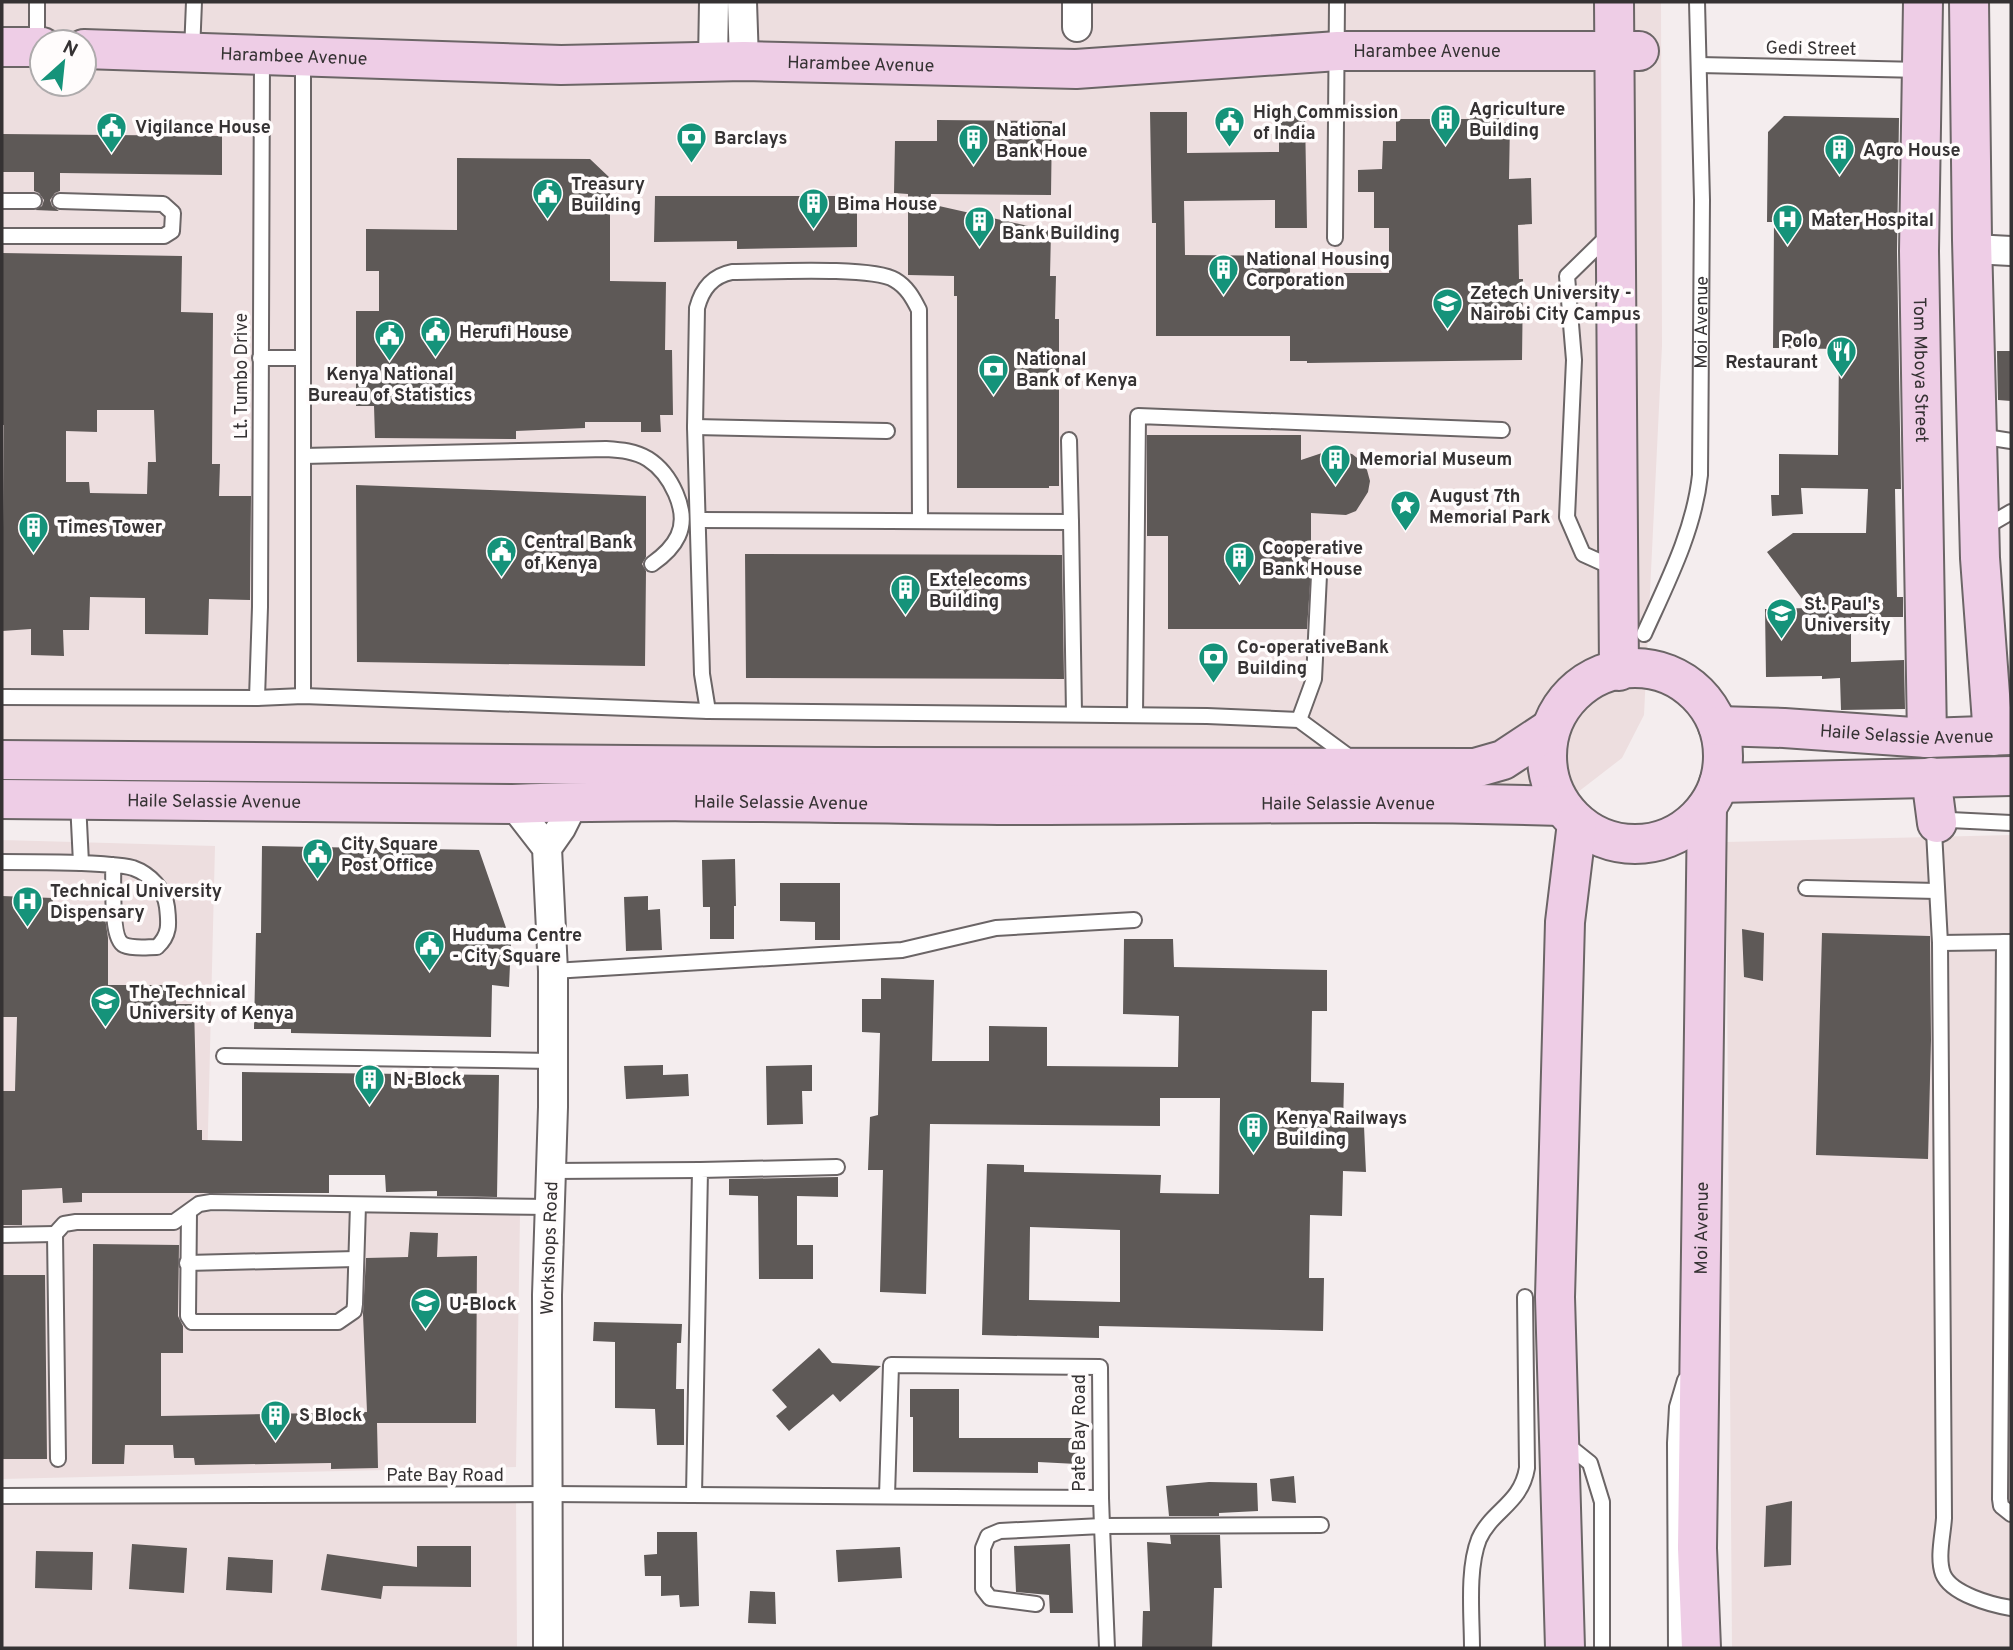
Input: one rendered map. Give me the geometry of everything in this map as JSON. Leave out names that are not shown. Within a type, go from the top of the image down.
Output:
[{"type":"main road","points":[[1614,2],[1626,51],[1638,207],[1636,658]]},
{"type":"main road","points":[[1638,2],[1626,51],[1616,229],[1618,570],[1636,658],[1686,685],[1705,703],[1718,726],[1723,764],[1713,795],[1931,777],[2011,776]]},
{"type":"main road","name":"Tom Mboya Street","points":[[1923,2],[1919,242],[1927,738]]},
{"type":"main road","points":[[1969,2],[1972,245],[1975,296],[1995,439],[2002,736]]},
{"type":"main road","name":"Harambee Avenue","points":[[98,50],[561,65],[729,61],[1076,69],[1338,51],[1626,51]]},
{"type":"main road","points":[[1919,242],[1949,231],[1972,245]]},
{"type":"main road","points":[[1921,294],[1941,305],[1959,308],[1975,296]]},
{"type":"main road","name":"Haile Selassie Avenue","points":[[1636,658],[1581,685],[1561,707],[1550,729],[1548,758],[1553,786],[1569,815],[1598,836],[1621,844],[1645,844],[1669,838],[1690,825],[1713,795]]},
{"type":"main road","name":"Haile Selassie Avenue","points":[[1718,726],[1927,738],[2002,736]]},
{"type":"main road","name":"Haile Selassie Avenue","points":[[2,760],[1475,768],[1503,760],[1550,729]]},
{"type":"main road","points":[[1931,777],[1937,824]]},
{"type":"main road","name":"Moi Avenue","points":[[1700,1648],[1697,1548],[1700,1350],[1713,795]]},
{"type":"main road","name":"Haile Selassie Avenue","points":[[2,799],[513,804],[1452,804],[1569,815]]},
{"type":"main road","points":[[1565,1648],[1555,1297],[1569,815]]},
{"type":"street","points":[[714,2],[729,61]]},
{"type":"street","points":[[729,61],[742,2]]},
{"type":"street","points":[[1972,245],[2011,251]]},
{"type":"street","points":[[513,804],[547,848],[574,802]]},
{"type":"street","name":"Workshops Road","points":[[547,848],[553,971],[549,1207],[548,1648]]},
{"type":"lane","points":[[27,47],[37,2]]},
{"type":"lane","points":[[192,53],[194,2]]},
{"type":"lane","points":[[1335,238],[1337,2]]},
{"type":"lane","name":"Moi Avenue","points":[[1636,658],[1698,499],[1702,200],[1698,2]]},
{"type":"lane","name":"Lt. Tumbo Drive","points":[[257,698],[260,607],[262,55]]},
{"type":"lane","points":[[303,57],[303,696]]},
{"type":"lane","name":"Gedi Street","points":[[1699,65],[1921,70]]},
{"type":"lane","points":[[2,201],[34,201]]},
{"type":"lane","points":[[2,236],[164,236],[172,231],[173,213],[163,204],[60,201]]},
{"type":"lane","points":[[1616,229],[1567,276],[1574,360],[1567,517],[1583,554],[1618,570]]},
{"type":"lane","points":[[708,711],[702,674],[695,427],[697,308],[710,281],[720,274],[732,272],[872,272],[895,279],[911,293],[919,310],[920,521]]},
{"type":"lane","points":[[260,358],[303,358]]},
{"type":"lane","points":[[1135,715],[1138,416],[1502,430]]},
{"type":"lane","points":[[695,427],[887,431]]},
{"type":"lane","points":[[1069,440],[1074,715]]},
{"type":"lane","points":[[303,456],[626,450],[638,454],[657,467],[673,488],[680,506],[681,523],[677,538],[652,565]]},
{"type":"lane","points":[[699,520],[1071,522]]},
{"type":"lane","points":[[2,696],[303,696],[708,711],[1135,715],[1299,720],[1314,679],[1319,575]]},
{"type":"lane","name":"Haile Selassie Avenue","points":[[1299,720],[1365,768]]},
{"type":"lane","points":[[78,800],[81,863]]},
{"type":"lane","points":[[2011,822],[1950,820],[1937,824],[1934,831],[1940,943],[1944,1507],[1941,1560],[1943,1575],[1951,1584],[1979,1600],[2011,1608]]},
{"type":"lane","points":[[2,862],[81,863],[113,865],[133,868],[153,880],[165,896],[169,926],[166,938],[157,947],[126,947],[119,942],[115,931],[113,865]]},
{"type":"lane","points":[[1806,888],[1937,891]]},
{"type":"lane","points":[[553,971],[902,950],[996,928],[1134,920]]},
{"type":"lane","points":[[1940,943],[2008,942],[2000,1499],[2004,1510],[2011,1514]]},
{"type":"lane","points":[[224,1056],[552,1061]]},
{"type":"lane","points":[[551,1171],[837,1167]]},
{"type":"lane","points":[[694,1495],[700,1170]]},
{"type":"lane","points":[[58,1459],[55,1234],[64,1224],[174,1222],[199,1204],[211,1202],[549,1207]]},
{"type":"lane","points":[[189,1212],[188,1316],[192,1322],[338,1322],[354,1311],[358,1205]]},
{"type":"lane","points":[[2,1236],[55,1234]]},
{"type":"lane","points":[[187,1263],[356,1259]]},
{"type":"lane","points":[[1472,1648],[1475,1553],[1487,1526],[1521,1489],[1527,1468],[1525,1297]]},
{"type":"lane","points":[[1676,1648],[1677,1407],[1686,1376],[1700,1350]]},
{"type":"lane","name":"Pate Bay Road","points":[[2,1496],[548,1494],[1101,1498],[1100,1367],[891,1366],[887,1496]]},
{"type":"lane","points":[[1559,1438],[1590,1462],[1602,1502],[1602,1648]]},
{"type":"lane","points":[[1101,1498],[1107,1648]]},
{"type":"lane","points":[[1036,1604],[990,1598],[983,1589],[983,1548],[988,1536],[1000,1531],[1102,1526],[1321,1524]]},
{"type":"shaded area","points":[[2,2],[1661,2],[1662,346],[1644,715],[1622,758],[1578,792],[1361,796],[2,783]]},
{"type":"shaded area","points":[[2011,835],[2011,1648],[1732,1648],[1726,842]]},
{"type":"shaded area","name":"The Technical University of Kenya","points":[[2,840],[215,846],[206,1212],[520,1214],[516,1467],[2,1479]]},
{"type":"shaded area","points":[[516,1493],[517,1648],[2,1648],[2,1502]]},
{"type":"building","points":[[1150,112],[1187,112],[1187,153],[1279,152],[1279,116],[1305,116],[1307,228],[1275,228],[1275,200],[1184,201],[1185,255],[1290,256],[1290,273],[1389,273],[1389,228],[1374,228],[1374,192],[1358,192],[1358,170],[1382,169],[1383,141],[1396,141],[1396,119],[1499,117],[1499,122],[1510,123],[1509,179],[1531,178],[1532,224],[1518,225],[1519,279],[1523,279],[1522,360],[1307,363],[1290,361],[1290,336],[1156,336],[1156,223],[1152,223]]},
{"type":"building","points":[[1784,116],[1899,118],[1897,251],[1901,489],[1895,489],[1897,597],[1903,597],[1903,617],[1851,617],[1851,662],[1904,660],[1905,709],[1841,710],[1840,678],[1766,677],[1765,609],[1809,608],[1767,552],[1793,533],[1866,533],[1868,489],[1801,488],[1803,514],[1772,516],[1771,495],[1779,495],[1779,454],[1838,455],[1839,349],[1773,348],[1774,222],[1767,222],[1768,132]]},
{"type":"building","points":[[937,120],[1052,121],[1051,195],[931,194],[930,204],[1051,231],[1050,276],[1056,276],[1055,319],[1059,319],[1059,486],[957,488],[957,296],[954,296],[954,276],[908,275],[908,194],[894,193],[895,141],[937,141]]},
{"type":"building","name":"Vigilance House","points":[[2,134],[222,136],[222,175],[60,173],[60,191],[50,200],[52,206],[59,211],[35,210],[42,206],[44,200],[34,191],[34,172],[2,172]]},
{"type":"building","points":[[457,158],[590,159],[610,178],[610,281],[666,282],[665,350],[672,350],[673,415],[660,415],[661,432],[641,432],[641,422],[585,422],[585,428],[516,431],[516,439],[375,438],[374,406],[356,406],[356,311],[379,311],[379,271],[366,271],[366,229],[457,230]]},
{"type":"building","name":"Bima House","points":[[655,196],[857,196],[857,247],[737,249],[737,241],[654,242]]},
{"type":"building","points":[[2,253],[182,256],[181,312],[213,313],[212,464],[220,464],[219,496],[251,496],[250,600],[209,599],[208,635],[145,634],[145,598],[90,597],[89,630],[63,630],[64,656],[31,655],[31,629],[2,631]],"holes":[[[97,410],[154,410],[156,462],[148,462],[147,494],[90,493],[89,482],[66,482],[66,431],[97,432]]]},
{"type":"building","points":[[1997,351],[2011,351],[2011,401],[1998,400]]},
{"type":"building","points":[[1147,435],[1301,435],[1301,460],[1331,450],[1352,454],[1361,461],[1370,481],[1368,492],[1356,511],[1346,515],[1311,513],[1307,629],[1168,629],[1168,536],[1147,536]]},
{"type":"building","name":"Central Bank of Kenya","points":[[356,485],[646,496],[646,557],[642,564],[646,571],[645,666],[357,662]]},
{"type":"building","name":"Extelecoms Building","points":[[745,554],[1062,555],[1064,679],[746,678]]},
{"type":"building","points":[[262,846],[479,850],[511,942],[509,987],[492,985],[491,1037],[291,1033],[291,1029],[254,1029],[256,933],[261,933]]},
{"type":"building","points":[[735,859],[734,939],[710,939],[710,907],[703,907],[702,860]]},
{"type":"building","points":[[780,883],[840,883],[840,940],[815,940],[815,922],[780,921]]},
{"type":"building","points":[[2,896],[53,898],[52,917],[105,918],[108,938],[108,985],[176,985],[176,1004],[194,1004],[197,1130],[202,1130],[202,1140],[242,1141],[242,1072],[499,1075],[497,1197],[437,1196],[437,1191],[386,1192],[385,1175],[329,1175],[329,1193],[82,1193],[82,1202],[63,1203],[62,1188],[22,1190],[22,1225],[2,1225],[2,1091],[15,1091],[17,1017],[2,1017]]},
{"type":"building","points":[[648,896],[648,910],[660,909],[662,950],[626,951],[624,897]]},
{"type":"building","points":[[1742,929],[1764,933],[1763,981],[1744,977]]},
{"type":"building","points":[[1822,933],[1930,936],[1928,1159],[1816,1155]]},
{"type":"building","points":[[1124,939],[1173,939],[1174,967],[1327,970],[1327,1011],[1312,1011],[1311,1082],[1344,1083],[1343,1127],[1364,1126],[1366,1172],[1343,1171],[1342,1216],[1310,1215],[1309,1278],[1324,1278],[1323,1331],[1099,1326],[1099,1338],[982,1335],[987,1164],[1024,1165],[1024,1172],[1161,1175],[1160,1193],[1219,1194],[1220,1098],[1160,1098],[1160,1126],[930,1124],[926,1294],[880,1292],[883,1170],[868,1170],[870,1117],[878,1115],[880,1033],[862,1032],[862,999],[881,999],[881,978],[934,980],[932,1061],[989,1061],[989,1026],[1047,1027],[1047,1066],[1178,1067],[1179,1016],[1123,1014]],"holes":[[[1030,1227],[1120,1230],[1120,1302],[1029,1300]]]},
{"type":"building","points":[[663,1065],[663,1075],[688,1074],[689,1096],[626,1099],[624,1066]]},
{"type":"building","points":[[812,1065],[812,1091],[802,1091],[803,1124],[767,1125],[766,1066]]},
{"type":"building","points":[[838,1177],[838,1197],[797,1196],[797,1245],[813,1245],[813,1279],[759,1279],[758,1196],[729,1195],[729,1179]]},
{"type":"building","points":[[410,1232],[438,1233],[437,1257],[477,1256],[476,1423],[377,1423],[378,1468],[331,1469],[331,1463],[195,1465],[194,1458],[174,1458],[173,1445],[125,1445],[124,1464],[92,1464],[93,1244],[179,1245],[178,1316],[183,1326],[183,1353],[161,1353],[161,1416],[367,1412],[363,1314],[366,1258],[408,1257]]},
{"type":"building","points":[[2,1275],[45,1275],[47,1459],[2,1459]]},
{"type":"building","points":[[594,1322],[682,1324],[681,1343],[677,1343],[676,1389],[684,1389],[684,1445],[657,1445],[655,1409],[615,1408],[615,1342],[593,1341]]},
{"type":"building","points":[[819,1348],[832,1363],[881,1366],[840,1402],[833,1394],[789,1431],[776,1416],[787,1407],[772,1390]]},
{"type":"building","points":[[910,1389],[959,1389],[959,1438],[1078,1438],[1077,1464],[1038,1462],[1038,1473],[913,1472]]},
{"type":"building","points":[[1294,1476],[1296,1503],[1272,1501],[1270,1479]]},
{"type":"building","points":[[1209,1482],[1257,1483],[1258,1511],[1219,1513],[1219,1516],[1169,1516],[1166,1486]]},
{"type":"building","points":[[1792,1501],[1791,1565],[1764,1567],[1766,1506]]},
{"type":"building","points":[[657,1532],[697,1532],[699,1606],[680,1607],[679,1595],[661,1596],[661,1576],[645,1576],[644,1555],[657,1554]]},
{"type":"building","points":[[1170,1535],[1220,1535],[1222,1588],[1214,1588],[1212,1648],[1142,1648],[1143,1611],[1150,1611],[1147,1542],[1171,1544]]},
{"type":"building","points":[[132,1544],[187,1548],[184,1593],[129,1589]]},
{"type":"building","points":[[1070,1544],[1073,1613],[1050,1613],[1049,1595],[1016,1592],[1014,1546]]},
{"type":"building","points":[[417,1546],[471,1546],[471,1587],[383,1586],[381,1599],[321,1590],[327,1554],[417,1567]]},
{"type":"building","points":[[900,1547],[902,1578],[838,1582],[836,1550]]},
{"type":"building","points":[[36,1551],[93,1552],[92,1590],[35,1588]]},
{"type":"building","points":[[228,1557],[273,1560],[272,1593],[226,1590]]},
{"type":"building","points":[[750,1591],[775,1592],[776,1624],[748,1623]]},
{"type":"place","name":"Agriculture Building","points":[[1446,146]]},
{"type":"place","name":"High Commission of India","points":[[1230,149]]},
{"type":"place","name":"Vigilance House","points":[[112,154]]},
{"type":"place","name":"Barclays","points":[[691,165]]},
{"type":"place","name":"National Bank Houe","points":[[973,167]]},
{"type":"place","name":"Agro House","points":[[1840,177]]},
{"type":"place","name":"Treasury Building","points":[[548,221]]},
{"type":"place","name":"Bima House","points":[[814,231]]},
{"type":"place","name":"Mater Hospital","points":[[1788,247]]},
{"type":"place","name":"National Bank Building","points":[[979,249]]},
{"type":"place","name":"National Housing Corporation","points":[[1223,296]]},
{"type":"place","name":"Zetech University - Nairobi City Campus","points":[[1447,330]]},
{"type":"place","name":"Herufi House","points":[[436,359]]},
{"type":"place","name":"Kenya National Bureau of Statistics","points":[[390,363]]},
{"type":"place","name":"Polo Restaurant","points":[[1841,378]]},
{"type":"place","name":"National Bank of Kenya","points":[[993,396]]},
{"type":"place","name":"Memorial Museum","points":[[1336,486]]},
{"type":"place","name":"August 7th Memorial Park","points":[[1406,533]]},
{"type":"place","name":"Times Tower","points":[[34,554]]},
{"type":"place","name":"Central Bank of Kenya","points":[[501,579]]},
{"type":"place","name":"Cooperative Bank House","points":[[1239,585]]},
{"type":"place","name":"Extelecoms Building","points":[[906,617]]},
{"type":"place","name":"St. Paul's University","points":[[1781,641]]},
{"type":"place","name":"Co-operativeBank Building","points":[[1214,684]]},
{"type":"place","name":"City Square Post Office","points":[[318,881]]},
{"type":"place","name":"Technical University Dispensary","points":[[27,928]]},
{"type":"place","name":"Huduma Centre - City Square","points":[[429,972]]},
{"type":"place","name":"The Technical University of Kenya","points":[[106,1029]]},
{"type":"place","name":"N-Block","points":[[370,1106]]},
{"type":"place","name":"Kenya Railways Building","points":[[1253,1155]]},
{"type":"place","name":"U-Block","points":[[426,1331]]},
{"type":"place","name":"S Block","points":[[276,1442]]}]
